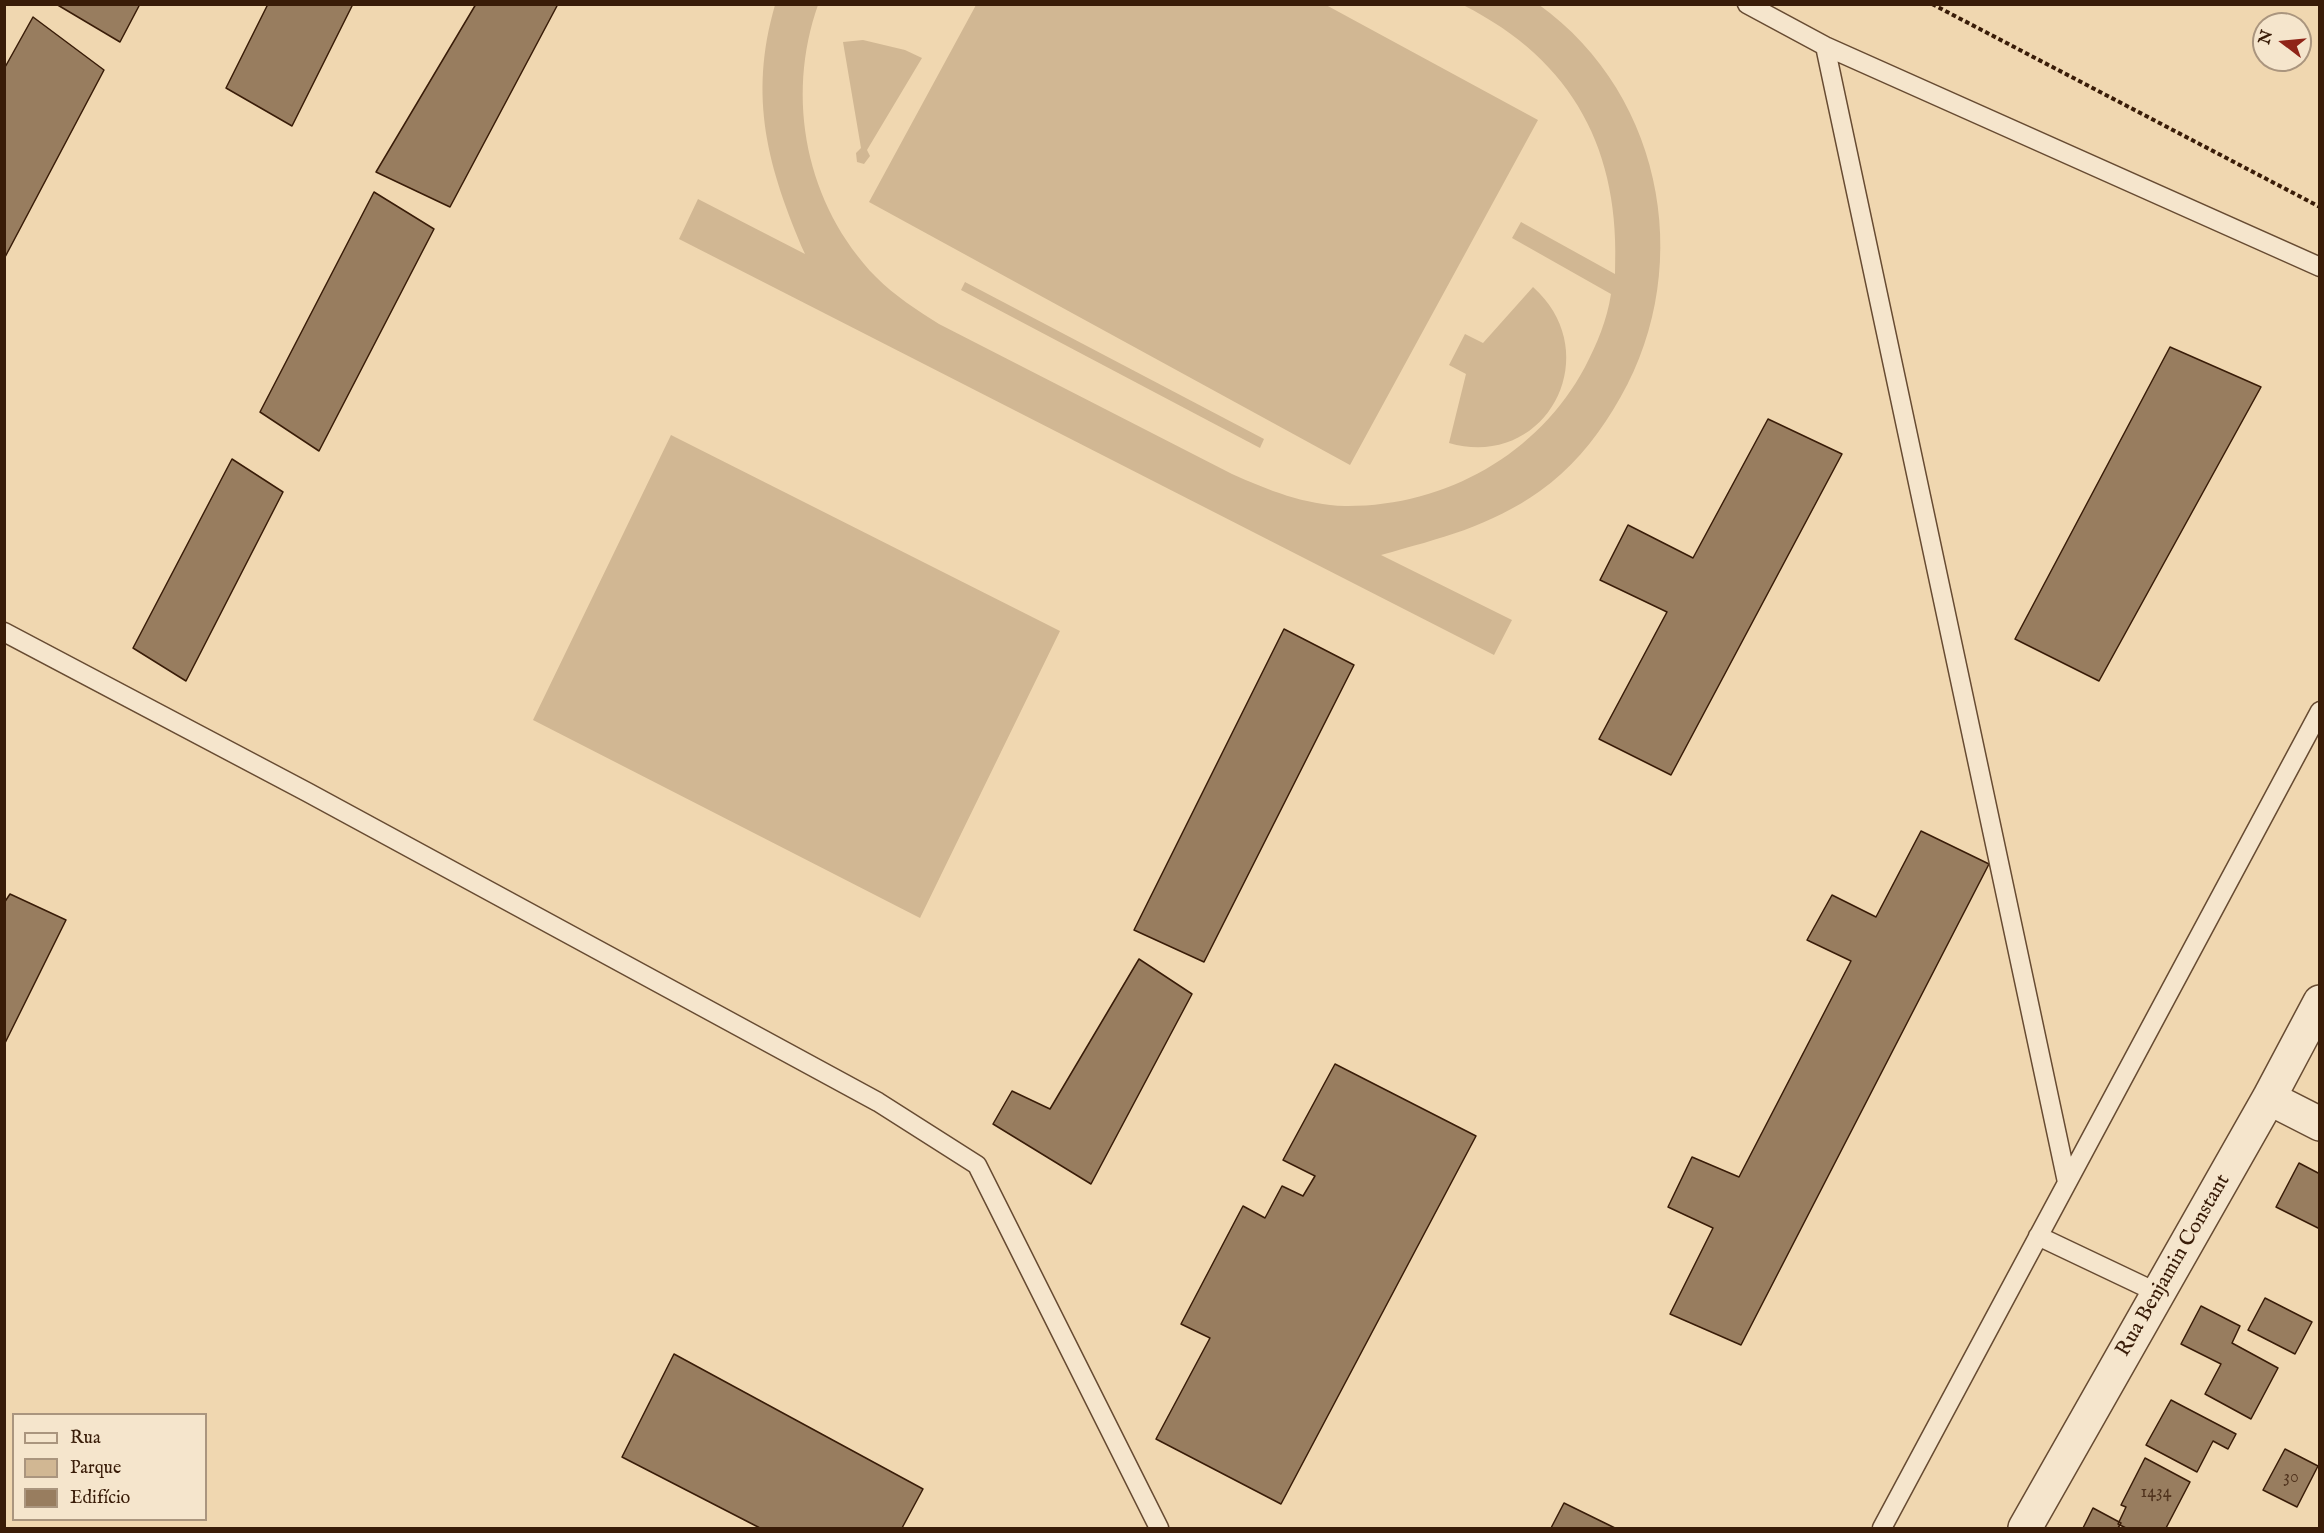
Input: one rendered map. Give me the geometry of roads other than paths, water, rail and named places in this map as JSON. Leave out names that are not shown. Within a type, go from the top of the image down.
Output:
[{"type":"street","name":"Rua Benjamin Constant","points":[[2025,1528],[2269,1098],[2319,1002]]},
{"type":"street","points":[[2269,1098],[2319,1124]]},
{"type":"lane","points":[[1748,4],[1825,46],[2319,267]]},
{"type":"lane","points":[[1825,46],[2067,1182]]},
{"type":"lane","points":[[4,632],[308,792],[857,1091],[977,1165],[1159,1528]]},
{"type":"lane","points":[[1882,1528],[2319,711]]},
{"type":"lane","points":[[2038,1236],[2158,1293]]}]
